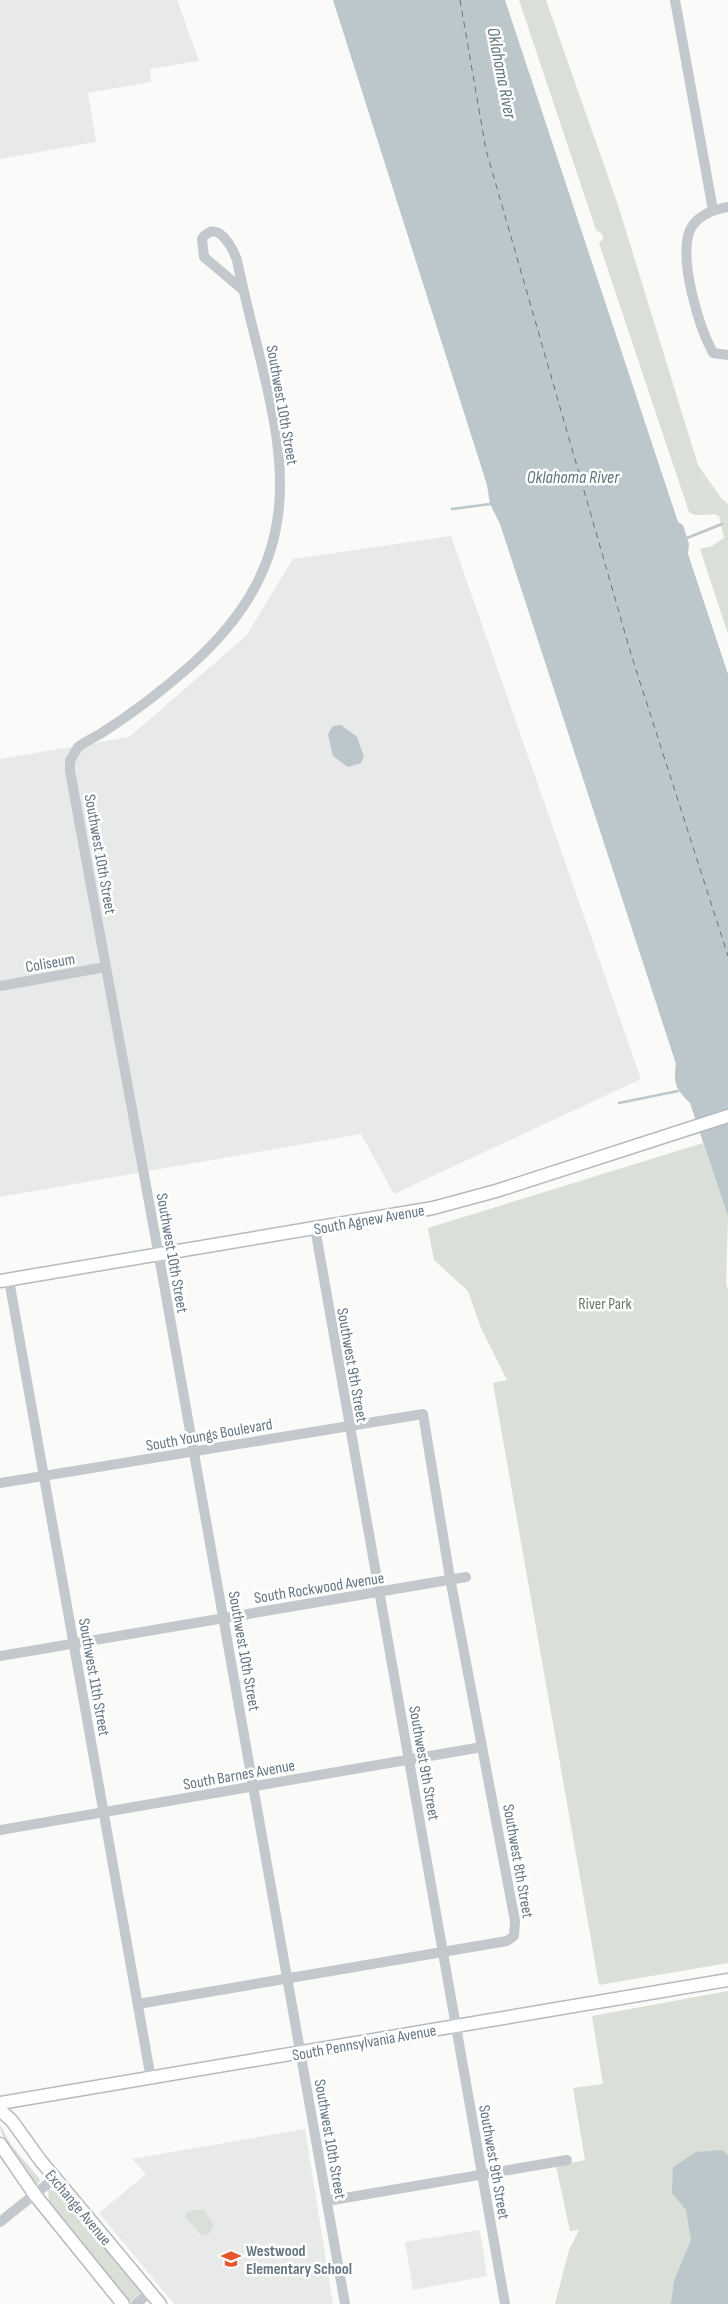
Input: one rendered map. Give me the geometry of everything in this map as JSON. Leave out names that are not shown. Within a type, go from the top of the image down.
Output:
[{"type":"main road","name":"South Agnew Avenue","points":[[5,1280],[412,1212],[463,1201],[728,1116]]},
{"type":"main road","name":"South Pennsylvania Avenue","points":[[0,2103],[728,1980]]},
{"type":"main road","name":"Exchange Avenue","points":[[0,2110],[12,2121],[56,2178],[160,2304]]},
{"type":"main road","name":"Exchange Avenue","points":[[0,2144],[4,2156],[123,2304]]},
{"type":"street","points":[[676,0],[713,210]]},
{"type":"street","points":[[728,207],[713,210],[696,221],[690,231],[687,252],[692,289],[703,334],[713,353],[728,355]]},
{"type":"street","name":"Southwest 10th Street","points":[[243,290],[204,257],[202,239],[206,234],[212,231],[220,234],[232,247],[237,260],[265,373],[278,440],[281,491],[276,527],[267,558],[256,586],[225,630],[172,682],[100,734],[84,742],[73,753],[70,761],[70,771],[159,1255],[345,2304]]},
{"type":"street","name":"Coliseum","points":[[0,986],[105,967]]},
{"type":"street","name":"Southwest 9th Street","points":[[315,1228],[348,1425],[380,1592],[505,2304]]},
{"type":"street","name":"Southwest 11th Street","points":[[5,1280],[44,1476],[151,2079]]},
{"type":"street","name":"South Youngs Boulevard","points":[[0,1483],[423,1414]]},
{"type":"street","name":"Southwest 8th Street","points":[[138,2004],[507,1941],[513,1938],[515,1921],[450,1578],[423,1414]]},
{"type":"street","name":"South Rockwood Avenue","points":[[0,1656],[380,1592],[450,1578],[466,1577]]},
{"type":"street","name":"South Barnes Avenue","points":[[0,1830],[482,1747]]},
{"type":"street","points":[[327,2201],[567,2160]]},
{"type":"street","points":[[0,2222],[56,2178]]},
{"type":"street","points":[[136,2304],[150,2292]]},
{"type":"shaded area","points":[[0,0],[177,0],[199,61],[150,69],[151,82],[88,93],[96,142],[0,159]]},
{"type":"shaded area","points":[[451,536],[641,1079],[394,1194],[361,1134],[0,1197],[0,759],[129,737],[246,636],[293,559]]},
{"type":"shaded area","name":"Westwood Elementary School","points":[[305,2129],[333,2304],[174,2304],[99,2213],[146,2174],[132,2159]]},
{"type":"shaded area","points":[[480,2230],[487,2276],[413,2290],[405,2242]]},
{"type":"green space","points":[[519,0],[546,0],[618,205],[698,465],[721,498],[728,504],[728,634],[700,549],[712,546],[724,538],[719,516],[712,514],[696,515],[689,512],[599,243],[603,239],[603,235],[596,230]]},
{"type":"green space","name":"River Park","points":[[703,1143],[728,1217],[726,1284],[728,1290],[728,1963],[599,1985],[493,1383],[507,1380],[481,1328],[468,1291],[434,1260],[428,1228]]},
{"type":"green space","points":[[728,1991],[728,2304],[555,2304],[569,2250],[579,2230],[570,2231],[556,2166],[585,2160],[573,2088],[603,2084],[592,2016]]},
{"type":"green space","points":[[0,2125],[12,2146],[39,2178],[40,2181],[37,2184],[26,2174],[14,2157],[4,2139]]},
{"type":"green space","points":[[48,2189],[58,2193],[66,2200],[143,2291],[130,2302],[54,2211],[49,2202]]},
{"type":"green space","points":[[194,2210],[204,2210],[214,2225],[210,2233],[202,2236],[185,2217],[186,2213]]},
{"type":"water","name":"Oklahoma River","points":[[333,0],[505,0],[678,522],[683,525],[689,544],[688,554],[728,674],[728,1217],[690,1103],[681,1094],[675,1081],[676,1064],[500,524],[490,504],[487,485]]},
{"type":"water","points":[[341,725],[357,737],[364,757],[361,763],[348,767],[333,756],[328,734],[333,726]]},
{"type":"water","points":[[722,2150],[728,2155],[728,2304],[671,2304],[674,2281],[691,2240],[686,2210],[672,2193],[673,2167],[696,2152]]},
{"type":"waterway","points":[[452,509],[490,504]]},
{"type":"waterway","points":[[687,538],[722,524]]},
{"type":"waterway","points":[[619,1103],[678,1091]]},
{"type":"ferry route","points":[[460,0],[486,150],[631,654],[728,956]]},
{"type":"place","name":"Westwood Elementary School","points":[[231,2259]]}]
